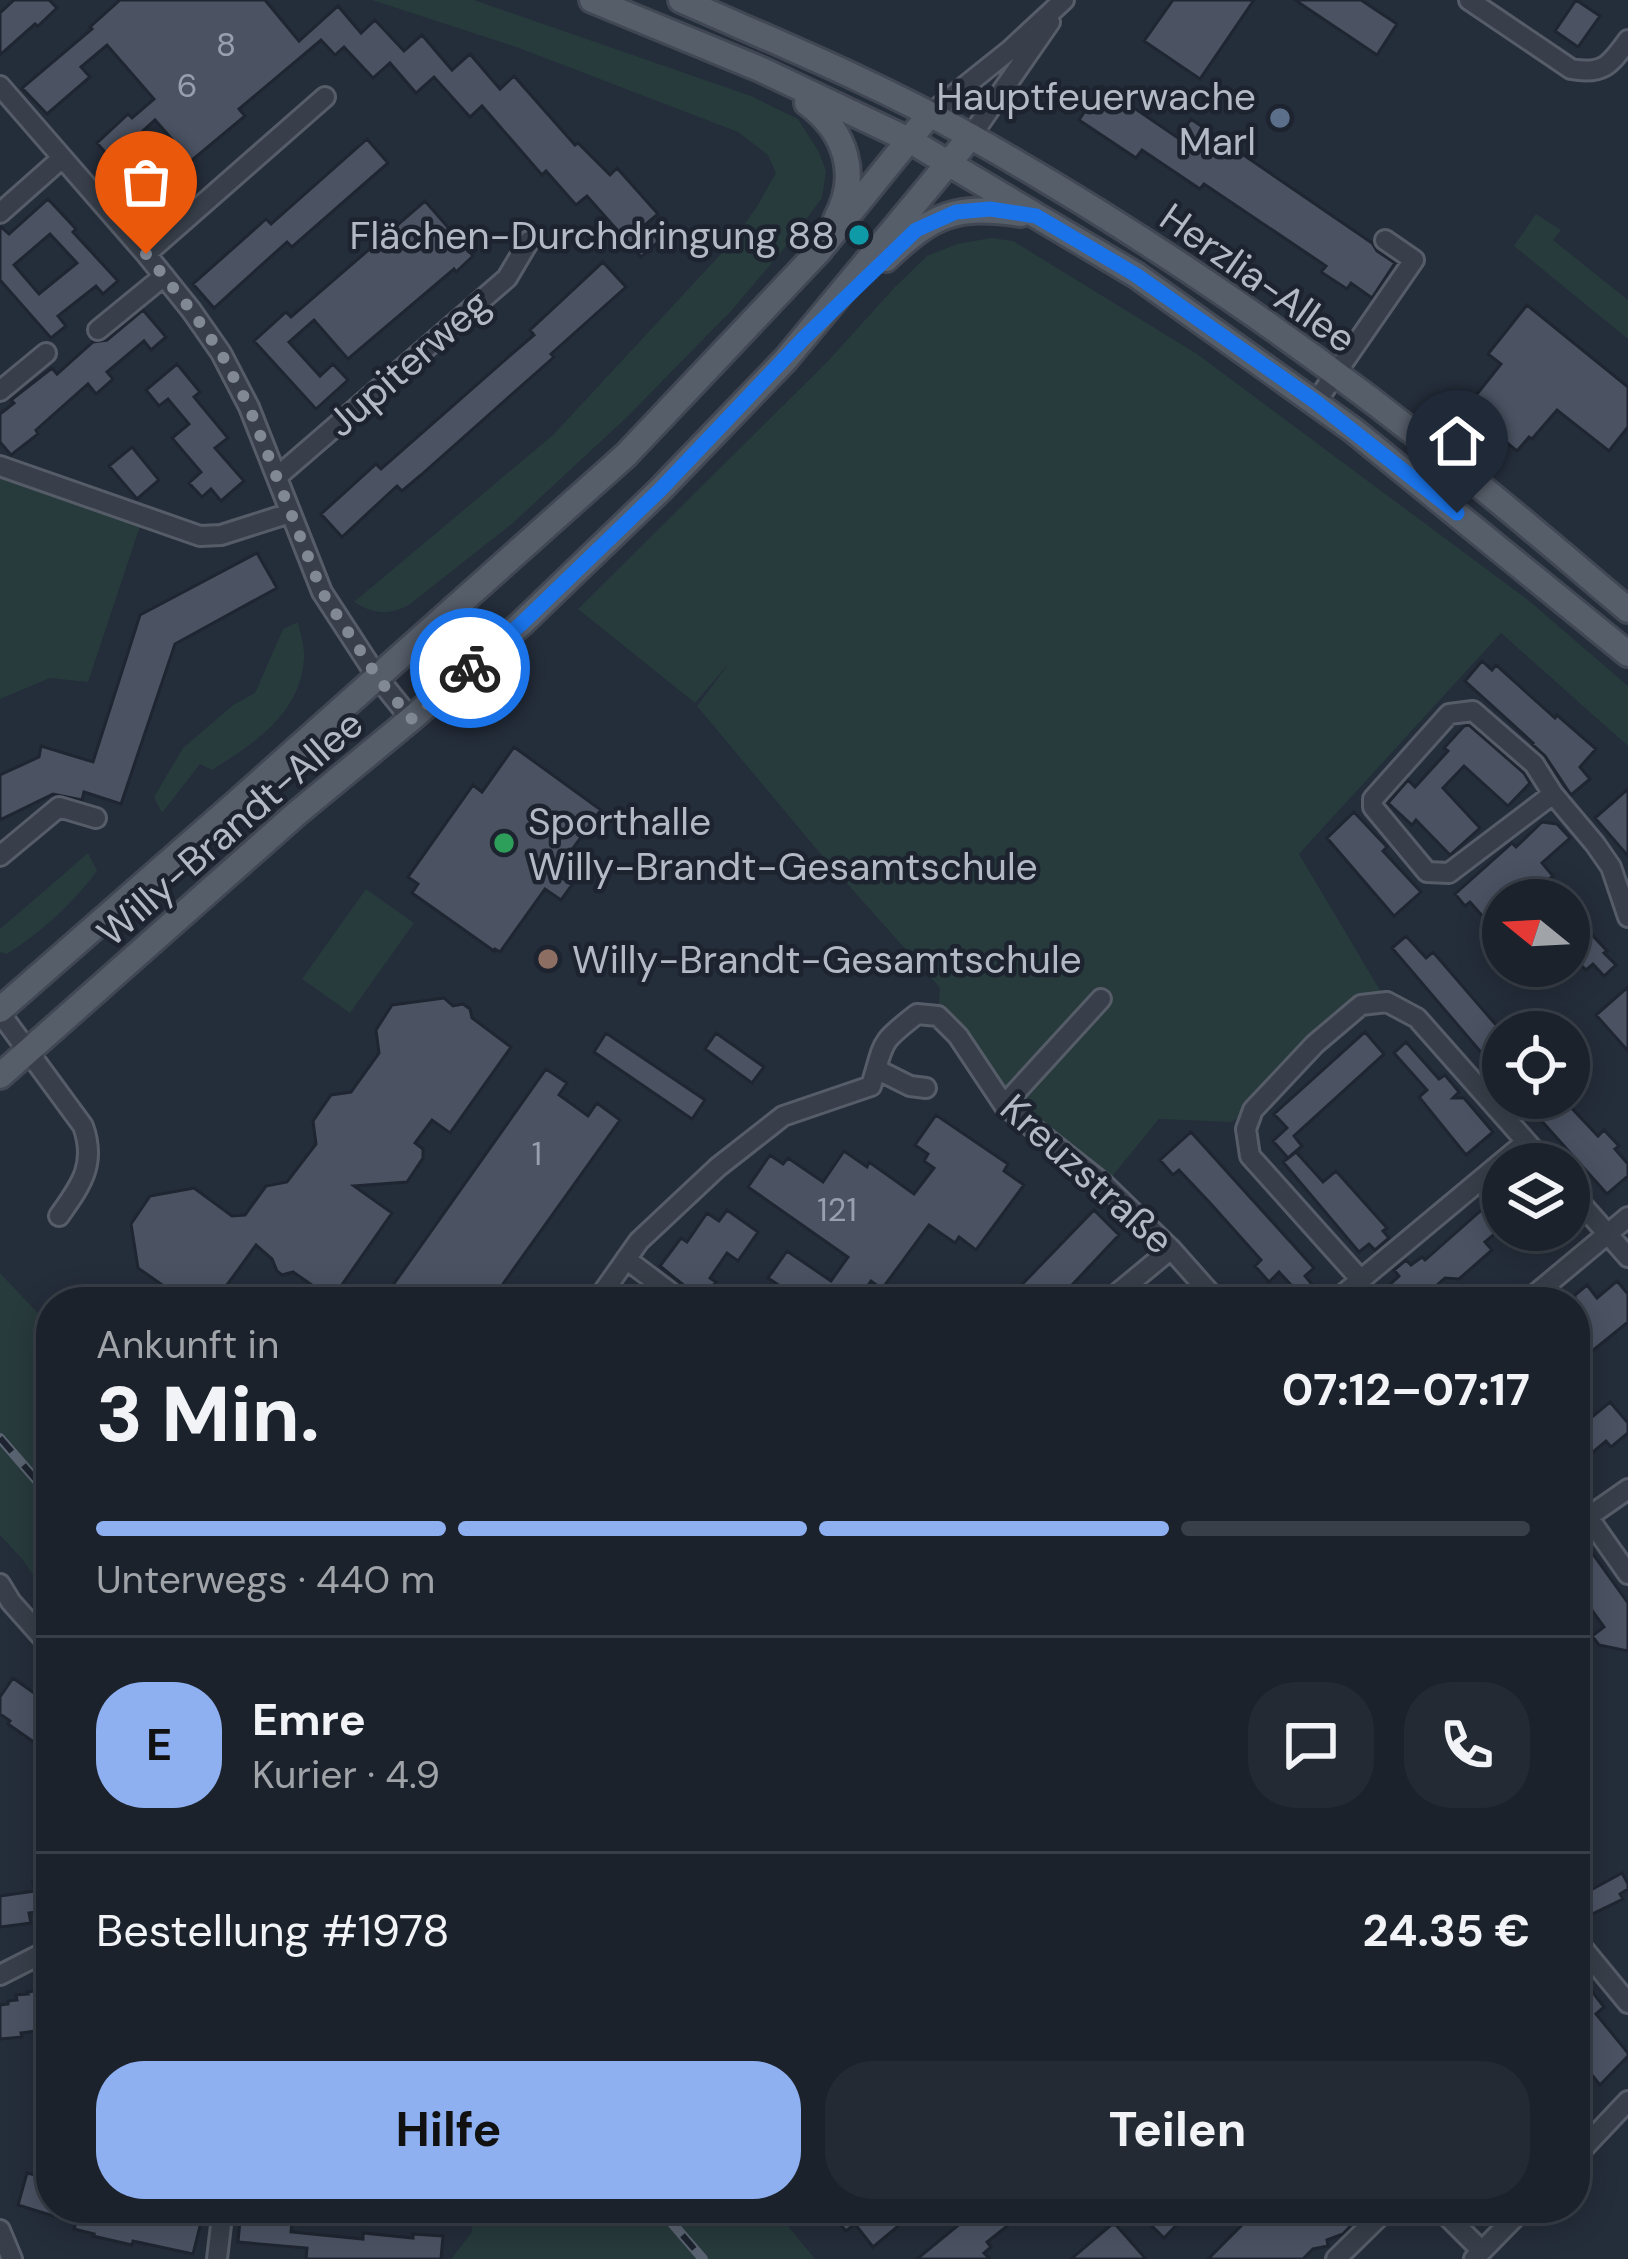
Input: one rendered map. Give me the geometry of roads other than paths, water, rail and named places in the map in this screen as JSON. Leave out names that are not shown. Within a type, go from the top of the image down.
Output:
[{"type":"main road","name":"Herzlia-Allee","points":[[592,0],[762,70],[909,140],[1136,275],[1316,402],[1628,653]]},
{"type":"main road","name":"Herzlia-Allee","points":[[681,0],[930,114],[1122,227],[1335,375],[1472,479],[1628,610]]},
{"type":"main road","points":[[762,70],[828,118],[846,157],[850,178],[844,205],[819,251]]},
{"type":"main road","name":"Willy-Brandt-Allee","points":[[0,1012],[626,454],[819,251],[930,114]]},
{"type":"main road","name":"Willy-Brandt-Allee","points":[[0,1076],[296,814],[521,624],[645,505],[804,338],[971,136]]},
{"type":"main road","points":[[804,338],[916,230],[931,222],[956,212],[990,209],[1036,216]]},
{"type":"street","points":[[930,114],[1064,0]]},
{"type":"street","points":[[971,136],[1064,0]]},
{"type":"street","points":[[1468,0],[1571,69],[1591,73],[1613,62],[1628,40]]},
{"type":"street","points":[[0,86],[146,254],[221,353],[249,407],[322,592],[411,719]]},
{"type":"street","points":[[146,254],[326,98]]},
{"type":"street","points":[[0,214],[61,159]]},
{"type":"street","name":"Jupiterweg","points":[[278,476],[507,278],[529,241]]},
{"type":"street","points":[[1316,402],[1414,260],[1385,241]]},
{"type":"street","points":[[98,331],[164,276]]},
{"type":"street","points":[[0,392],[46,353]]},
{"type":"street","points":[[0,466],[200,536],[221,535],[290,513]]},
{"type":"street","points":[[1552,794],[1449,873],[1438,874],[1427,872],[1373,807],[1373,799],[1449,714],[1473,711],[1534,764],[1611,867],[1628,917]]},
{"type":"street","points":[[0,856],[59,807],[96,818]]},
{"type":"street","points":[[1004,1105],[1101,999]]},
{"type":"street","points":[[1352,1287],[1361,1280],[1526,1142],[1417,1018],[1387,1002],[1361,1005],[1315,1044],[1252,1110],[1246,1129],[1250,1156],[1361,1280]]},
{"type":"street","name":"Willy-Brandt-Allee","points":[[0,1012],[83,1126],[89,1144],[80,1185],[58,1216]]},
{"type":"street","name":"Kreuzstraße","points":[[606,1287],[639,1241],[783,1116],[871,1086],[882,1044],[917,1014],[938,1016],[958,1036],[1004,1105],[1105,1185],[1204,1287]]},
{"type":"street","points":[[876,1069],[910,1086],[926,1088]]},
{"type":"street","points":[[1590,1213],[1628,1257]]},
{"type":"street","points":[[1544,1287],[1628,1217]]},
{"type":"street","points":[[1125,1287],[1171,1250]]},
{"type":"street","points":[[626,1259],[663,1287]]},
{"type":"street","points":[[1590,1516],[1628,1489]]},
{"type":"street","points":[[1590,1520],[1628,1574]]},
{"type":"street","points":[[0,1584],[36,1630]]},
{"type":"street","points":[[0,1975],[36,1957]]},
{"type":"street","points":[[1590,1957],[1628,2003]]},
{"type":"street","points":[[1590,2141],[1628,2101]]},
{"type":"street","points":[[217,2259],[221,2223]]},
{"type":"street","points":[[1347,2256],[1375,2223]]},
{"type":"street","points":[[1451,2223],[1478,2255],[1510,2223]]},
{"type":"street","points":[[0,2230],[12,2259]]},
{"type":"railway","points":[[0,1438],[36,1480]]},
{"type":"railway","points":[[672,2223],[703,2259]]},
{"type":"place","name":"Hauptfeuerwache Marl","points":[[1280,118]]},
{"type":"place","name":"Flächen-Durchdringung 88","points":[[859,235]]},
{"type":"place","name":"Sporthalle Willy-Brandt-Gesamtschule","points":[[504,843]]},
{"type":"place","name":"Willy-Brandt-Gesamtschule","points":[[548,959]]}]
